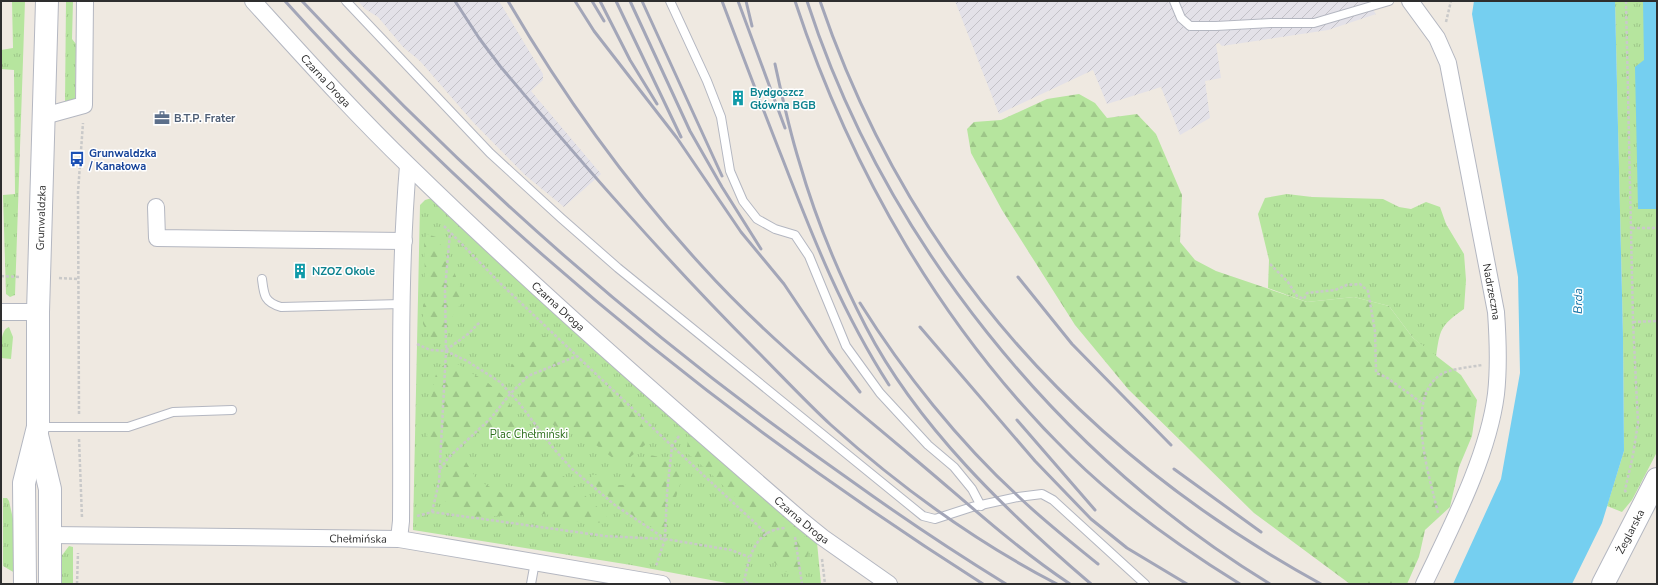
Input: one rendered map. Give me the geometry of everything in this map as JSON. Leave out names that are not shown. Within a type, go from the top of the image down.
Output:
[{"type":"main road","name":"Grunwaldzka","points":[[47,1],[38,312],[37,431],[50,489],[50,584]]},
{"type":"main road","name":"Grunwaldzka","points":[[25,584],[24,483],[37,431]]},
{"type":"main road","name":"Żeglarska","points":[[1603,584],[1657,479]]},
{"type":"street","points":[[44,116],[84,105],[85,1]]},
{"type":"street","name":"Czarna Droga","points":[[253,1],[408,166],[510,263],[689,423],[797,524],[822,537],[889,584]]},
{"type":"street","name":"Nadrzeczna","points":[[1410,1],[1437,38],[1448,63],[1496,312],[1498,362],[1496,395],[1486,436],[1461,504],[1424,584]]},
{"type":"street","points":[[399,539],[401,521],[402,304],[408,166]]},
{"type":"street","points":[[156,207],[157,238],[404,241]]},
{"type":"street","points":[[1,312],[38,312]]},
{"type":"street","name":"Chełmińska","points":[[50,535],[399,539],[535,562],[631,581],[656,583]]},
{"type":"lane","points":[[346,1],[490,153],[566,223],[618,268],[923,516],[935,519],[1012,498],[1042,494],[1053,500],[1145,584]]},
{"type":"lane","points":[[670,1],[707,81],[721,117],[730,171],[743,201],[757,219],[775,229],[795,235],[809,256],[846,346],[880,393],[928,445],[954,467],[972,489],[981,506]]},
{"type":"lane","points":[[1174,1],[1181,18],[1190,26],[1314,23],[1389,1]]},
{"type":"lane","points":[[262,279],[264,296],[272,304],[282,307],[402,304]]},
{"type":"lane","points":[[37,431],[128,427],[172,412],[232,410]]},
{"type":"lane","points":[[531,584],[535,562]]},
{"type":"path","points":[[1626,1],[1633,322],[1638,423],[1625,490],[1629,500],[1639,514]]},
{"type":"path","points":[[77,584],[78,556],[82,535],[78,428],[78,192],[84,105]]},
{"type":"path","points":[[440,222],[502,285],[767,534]]},
{"type":"path","points":[[1632,228],[1657,228]]},
{"type":"path","points":[[450,232],[445,289],[446,351],[439,469],[436,499],[432,512],[605,536],[665,539],[731,550],[749,557]]},
{"type":"path","points":[[1270,264],[1288,282],[1296,296],[1304,299],[1307,293],[1335,290],[1347,285],[1360,284],[1368,291],[1375,332],[1376,373],[1386,377],[1422,402]]},
{"type":"path","points":[[1633,322],[1657,321]]},
{"type":"path","points":[[446,351],[468,334],[480,322]]},
{"type":"path","points":[[402,338],[430,350],[446,351],[480,369],[500,382],[571,468],[616,506],[665,539]]},
{"type":"path","points":[[439,469],[449,457],[491,418],[510,394],[528,376],[577,356]]},
{"type":"path","points":[[1444,542],[1420,427],[1422,402],[1431,385],[1440,375],[1463,368],[1498,362]]},
{"type":"path","points":[[656,583],[665,539],[667,493],[672,446],[689,423]]},
{"type":"path","points":[[753,584],[744,582],[749,557],[756,544],[767,534],[797,524],[802,584]]},
{"type":"shaded area","points":[[358,1],[499,1],[543,74],[543,80],[531,91],[601,174],[564,207],[525,175],[472,121],[420,61],[403,47],[378,17],[365,9]]},
{"type":"shaded area","points":[[955,1],[1367,1],[1376,14],[1328,30],[1222,46],[1219,43],[1216,44],[1221,78],[1205,81],[1210,118],[1180,135],[1161,87],[1107,104],[1093,70],[999,114]]},
{"type":"green space","points":[[12,1],[25,1],[15,295],[10,297],[6,294],[3,195],[15,194],[14,70],[1,69],[1,50],[13,48]]},
{"type":"green space","points":[[66,1],[73,1],[72,39],[76,44],[75,99],[65,103]]},
{"type":"green space","points":[[1615,1],[1657,1],[1657,452],[1632,500],[1622,512],[1607,506],[1624,451],[1623,336]]},
{"type":"green space","points":[[1079,94],[1095,103],[1107,118],[1137,114],[1156,134],[1182,195],[1180,242],[1195,260],[1216,271],[1307,302],[1354,297],[1389,306],[1413,338],[1461,375],[1477,400],[1472,436],[1459,467],[1450,507],[1425,530],[1419,557],[1407,584],[1350,584],[1254,513],[1128,389],[1075,325],[1002,210],[971,153],[967,129],[974,122],[1001,120],[1047,99]]},
{"type":"green space","points":[[1287,194],[1312,197],[1383,199],[1399,207],[1411,209],[1426,202],[1440,207],[1446,224],[1464,254],[1466,280],[1464,309],[1450,320],[1442,329],[1436,357],[1413,338],[1389,306],[1354,297],[1307,302],[1268,288],[1269,260],[1258,214],[1265,198]]},
{"type":"green space","name":"Plac Chełmiński","points":[[432,198],[816,532],[821,584],[732,584],[631,565],[413,530],[420,205],[425,200]]},
{"type":"green space","points":[[427,234],[436,237],[453,269],[465,300],[455,311],[445,335],[437,338],[430,337],[423,324],[423,305],[429,295],[430,287],[425,277],[424,241]]},
{"type":"green space","points":[[9,327],[13,337],[11,359],[1,358],[3,335]]},
{"type":"green space","points":[[544,336],[559,343],[634,410],[645,430],[645,445],[629,458],[614,459],[587,438],[548,423],[528,407],[514,387],[511,366],[530,343]]},
{"type":"green space","points":[[449,362],[461,366],[484,380],[496,389],[507,401],[518,421],[514,430],[509,436],[501,439],[477,433],[451,454],[440,452],[432,447],[427,436],[430,415],[429,402],[434,390],[434,380],[438,369]]},
{"type":"green space","points":[[688,441],[698,441],[804,533],[809,550],[805,566],[798,571],[786,572],[771,560],[763,546],[760,522],[706,469],[686,452]]},
{"type":"green space","points":[[649,455],[661,457],[669,461],[682,478],[672,510],[671,532],[660,530],[639,520],[590,481],[589,478],[591,475],[597,475],[611,485],[625,485],[629,481],[640,461]]},
{"type":"green space","points":[[457,458],[466,462],[477,480],[507,496],[524,487],[532,472],[543,465],[565,477],[607,516],[603,522],[589,524],[546,514],[470,517],[443,500],[439,488],[448,460]]},
{"type":"green space","points":[[3,498],[7,498],[9,501],[15,528],[15,573],[3,566]]},
{"type":"green space","points":[[69,546],[73,547],[73,584],[59,584],[60,558]]},
{"type":"water","name":"Brda","points":[[1474,1],[1615,1],[1623,336],[1624,451],[1602,523],[1572,584],[1453,584],[1501,479],[1520,373],[1518,277],[1472,14]]},
{"type":"water","points":[[1643,1],[1657,1],[1657,209],[1638,209],[1635,67],[1644,60]]},
{"type":"railway","points":[[285,1],[363,84],[444,165],[528,242],[614,316],[703,387],[795,456],[888,521],[983,584]]},
{"type":"railway","points":[[302,1],[430,132],[497,195],[634,315],[778,428],[910,522],[1006,584]]},
{"type":"railway","points":[[455,1],[479,38],[500,66],[593,174],[656,245],[821,416],[884,470],[939,512],[997,550],[1057,584]]},
{"type":"railway","points":[[508,1],[551,71],[622,171],[674,235],[725,291],[750,316],[829,387],[1008,538],[1070,584]]},
{"type":"railway","points":[[575,1],[594,31],[677,138],[741,232],[784,284],[829,351],[860,392]]},
{"type":"railway","points":[[592,1],[604,21]]},
{"type":"railway","points":[[600,1],[630,60],[657,104]]},
{"type":"railway","points":[[616,1],[681,137]]},
{"type":"railway","points":[[630,1],[690,131],[722,187],[761,249]]},
{"type":"railway","points":[[642,1],[722,176]]},
{"type":"railway","points":[[722,1],[767,120],[830,275],[857,331],[889,385]]},
{"type":"railway","points":[[738,1],[785,128]]},
{"type":"railway","points":[[746,1],[752,26]]},
{"type":"railway","points":[[795,1],[818,64],[844,126],[873,187],[906,246],[942,302],[982,356],[1025,408],[1091,475],[1152,525],[1240,584]]},
{"type":"railway","points":[[807,1],[840,89],[882,174],[931,256],[988,333],[1050,405],[1119,472],[1192,531],[1270,584]]},
{"type":"railway","points":[[820,1],[857,96],[902,184],[954,265],[1014,341],[1080,410],[1154,474],[1234,532],[1321,584]]},
{"type":"railway","points":[[775,64],[795,149],[820,224],[856,307],[887,364],[937,433],[966,466],[996,497],[1091,584]]},
{"type":"railway","points":[[1018,277],[1072,344],[1171,445]]},
{"type":"railway","points":[[860,303],[913,380],[954,430],[997,476],[1028,506],[1098,564]]},
{"type":"railway","points":[[920,327],[1035,461],[1091,519],[1127,548],[1187,584]]},
{"type":"railway","points":[[1017,420],[1095,510]]},
{"type":"railway","points":[[1174,469],[1261,532]]},
{"type":"place","name":"Bydgoszcz Główna BGB","points":[[738,98]]},
{"type":"place","name":"B.T.P. Frater","points":[[162,118]]},
{"type":"place","name":"Grunwaldzka / Kanałowa","points":[[77,159]]},
{"type":"place","name":"NZOZ Okole","points":[[300,271]]}]
